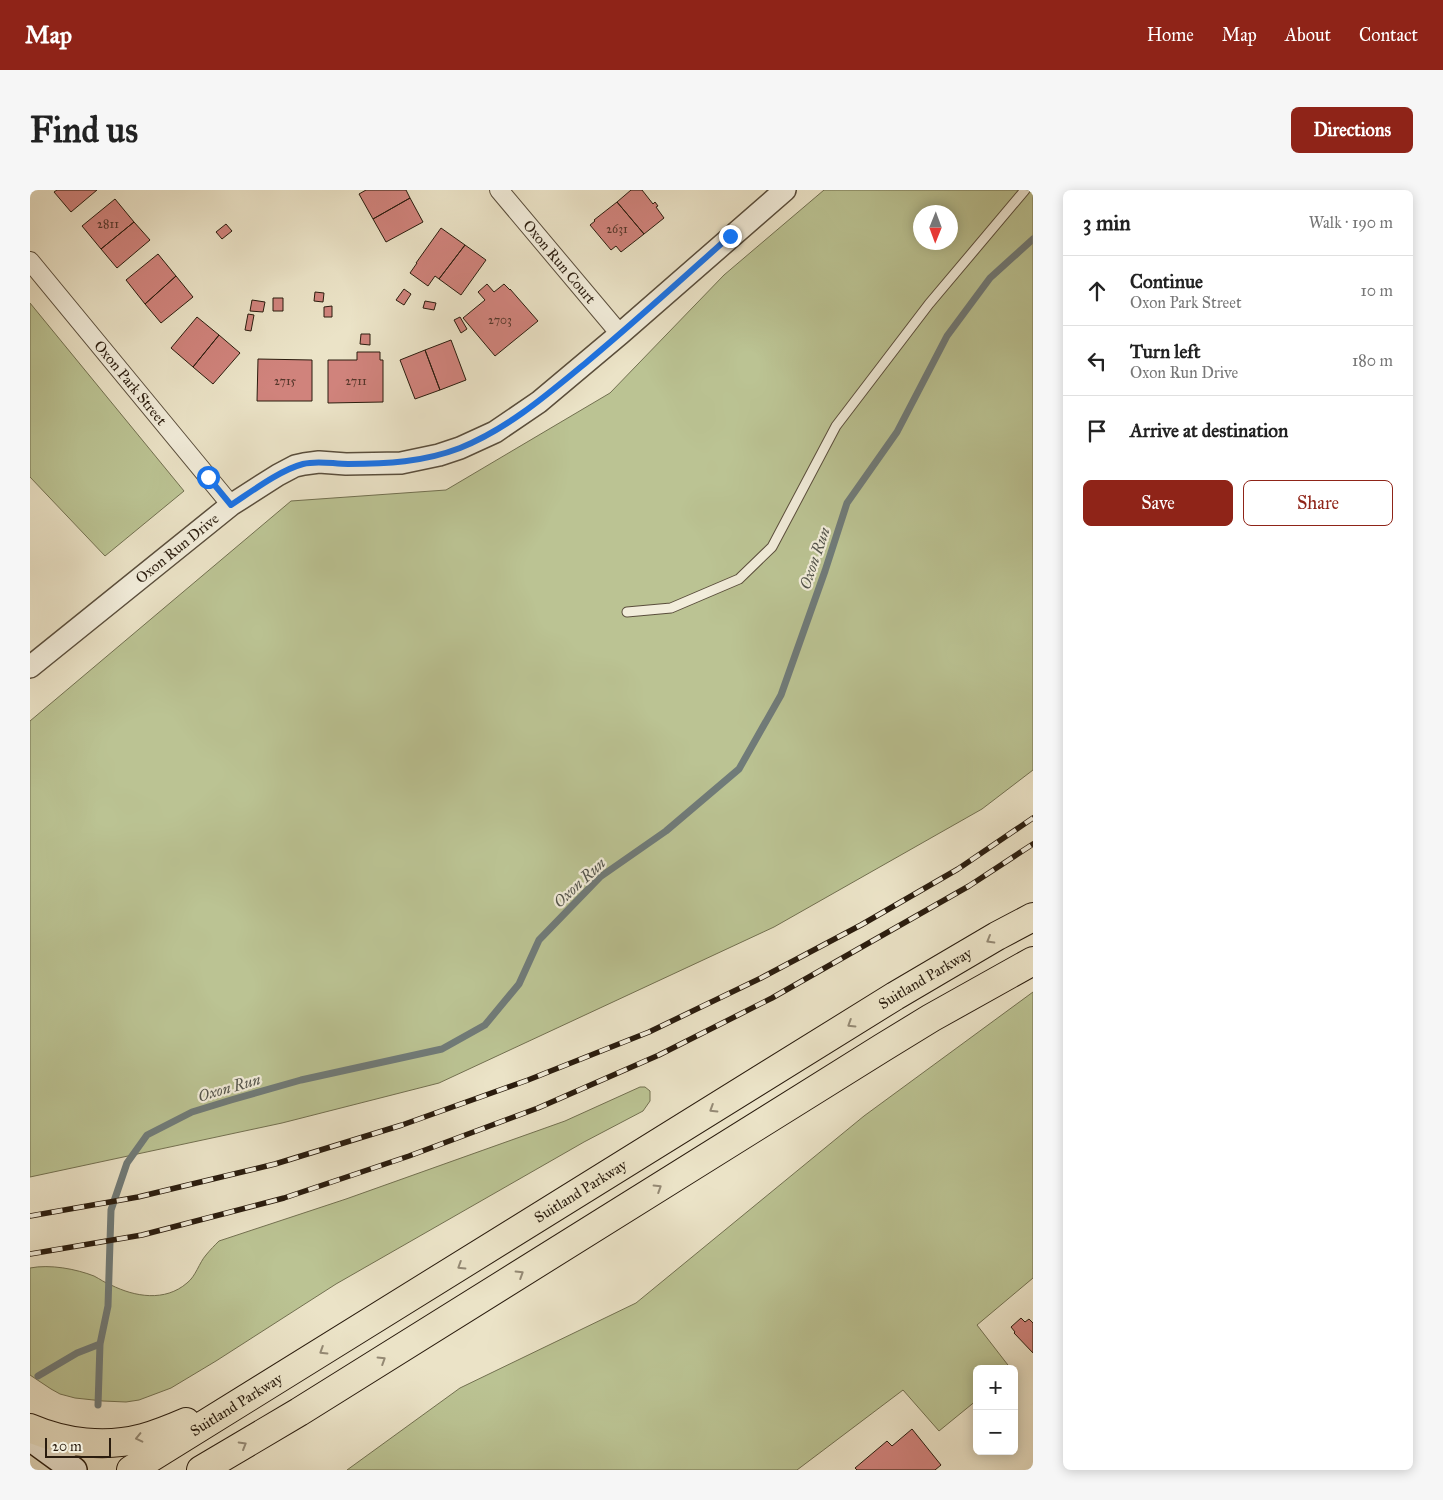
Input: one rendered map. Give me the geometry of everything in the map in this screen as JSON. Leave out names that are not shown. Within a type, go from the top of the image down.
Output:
[{"type":"highway","name":"Suitland Parkway","points":[[131,1470],[895,996],[1033,917]]},
{"type":"highway","points":[[201,1470],[299,1412],[931,1018],[1033,961]]},
{"type":"highway","points":[[30,1428],[78,1442],[124,1441],[159,1432],[250,1397]]},
{"type":"main road","points":[[30,1438],[74,1470]]},
{"type":"street","name":"Oxon Run Court","points":[[499,190],[620,334]]},
{"type":"street","name":"Oxon Run Drive","points":[[30,668],[231,505],[295,466],[319,462],[346,464],[401,463],[439,455],[460,448],[495,432],[539,402],[785,190]]},
{"type":"street","name":"Oxon Park Street","points":[[30,261],[231,505]]},
{"type":"lane","points":[[627,612],[670,608],[739,579],[772,547],[836,426],[929,304],[1025,190]]},
{"type":"green space","points":[[824,190],[1033,190],[1033,770],[982,809],[774,927],[439,1083],[282,1123],[30,1177],[30,721],[291,501],[446,490],[610,393],[724,275]]},
{"type":"green space","points":[[30,303],[184,491],[105,556],[30,477]]},
{"type":"green space","points":[[1033,992],[1033,1278],[977,1325],[1008,1365],[973,1365],[973,1403],[939,1431],[903,1390],[797,1470],[347,1470],[460,1388],[636,1303],[864,1116]]},
{"type":"green space","points":[[640,1087],[645,1087],[650,1091],[650,1101],[643,1111],[584,1142],[336,1284],[171,1388],[139,1400],[126,1402],[103,1401],[75,1398],[60,1394],[30,1375],[30,1268],[54,1267],[79,1271],[120,1289],[140,1295],[150,1296],[169,1293],[190,1280],[209,1251],[219,1241],[346,1199],[565,1121]]},
{"type":"building","points":[[57,190],[97,190],[71,212],[54,192]]},
{"type":"building","points":[[366,190],[406,190],[410,198],[373,219],[359,194]]},
{"type":"building","points":[[631,190],[642,190],[653,204],[655,202],[658,206],[656,207],[664,218],[644,234],[617,202]]},
{"type":"building","points":[[410,198],[423,222],[386,242],[373,219]]},
{"type":"building","points":[[115,199],[134,222],[101,249],[82,226]]},
{"type":"building","points":[[617,202],[644,234],[621,252],[616,246],[611,250],[590,225]]},
{"type":"building","points":[[134,222],[150,240],[117,268],[101,249]]},
{"type":"building","points":[[226,224],[232,231],[222,239],[216,232]]},
{"type":"building","points":[[441,228],[465,245],[439,279],[435,276],[428,286],[410,273]]},
{"type":"building","points":[[465,245],[486,260],[461,295],[439,279]]},
{"type":"building","points":[[158,254],[176,276],[145,304],[126,280]]},
{"type":"building","points":[[176,276],[193,297],[161,323],[145,304]]},
{"type":"building","points":[[487,284],[494,292],[504,284],[538,321],[495,356],[463,318],[485,300],[478,292]]},
{"type":"building","points":[[404,289],[411,294],[404,305],[396,300]]},
{"type":"building","points":[[315,292],[324,293],[323,302],[314,301]]},
{"type":"building","points":[[273,298],[283,298],[283,311],[273,311]]},
{"type":"building","points":[[252,300],[265,302],[263,312],[250,311]]},
{"type":"building","points":[[425,301],[436,303],[434,310],[423,308]]},
{"type":"building","points":[[332,306],[332,317],[324,317],[324,307]]},
{"type":"building","points":[[248,314],[254,315],[251,331],[245,330]]},
{"type":"building","points":[[197,317],[219,335],[193,367],[171,348]]},
{"type":"building","points":[[460,317],[467,329],[461,333],[454,320]]},
{"type":"building","points":[[361,334],[370,334],[370,345],[360,344]]},
{"type":"building","points":[[219,335],[240,353],[213,384],[193,367]]},
{"type":"building","points":[[451,340],[466,380],[440,390],[425,350]]},
{"type":"building","points":[[425,350],[440,390],[415,399],[400,360]]},
{"type":"building","points":[[357,352],[380,352],[380,360],[383,360],[383,402],[328,403],[328,360],[357,360]]},
{"type":"building","points":[[258,359],[312,360],[312,401],[257,401]]},
{"type":"building","points":[[1021,1318],[1025,1322],[1029,1319],[1033,1323],[1033,1353],[1014,1333],[1011,1327]]},
{"type":"building","points":[[912,1429],[941,1465],[935,1470],[857,1470],[855,1468],[887,1441],[892,1446]]},
{"type":"waterway","name":"Oxon Run","points":[[98,1405],[100,1344],[108,1306],[111,1210],[127,1163],[147,1135],[192,1112],[231,1100],[301,1080],[442,1049],[485,1025],[519,984],[539,940],[600,877],[666,831],[739,769],[781,695],[847,503],[897,432],[947,336],[990,278],[1033,239]]},
{"type":"waterway","points":[[38,1376],[77,1353],[100,1344]]},
{"type":"railway","points":[[30,1216],[138,1197],[275,1164],[402,1125],[528,1080],[649,1032],[761,978],[861,925],[958,869],[1033,818]]},
{"type":"railway","points":[[30,1254],[142,1235],[284,1198],[409,1156],[538,1108],[659,1055],[772,998],[969,886],[1033,844]]},
{"type":"route","points":[[208,477],[231,505],[295,466],[319,462],[346,464],[401,463],[439,455],[460,448],[495,432],[539,402],[620,334],[730,236]]}]
